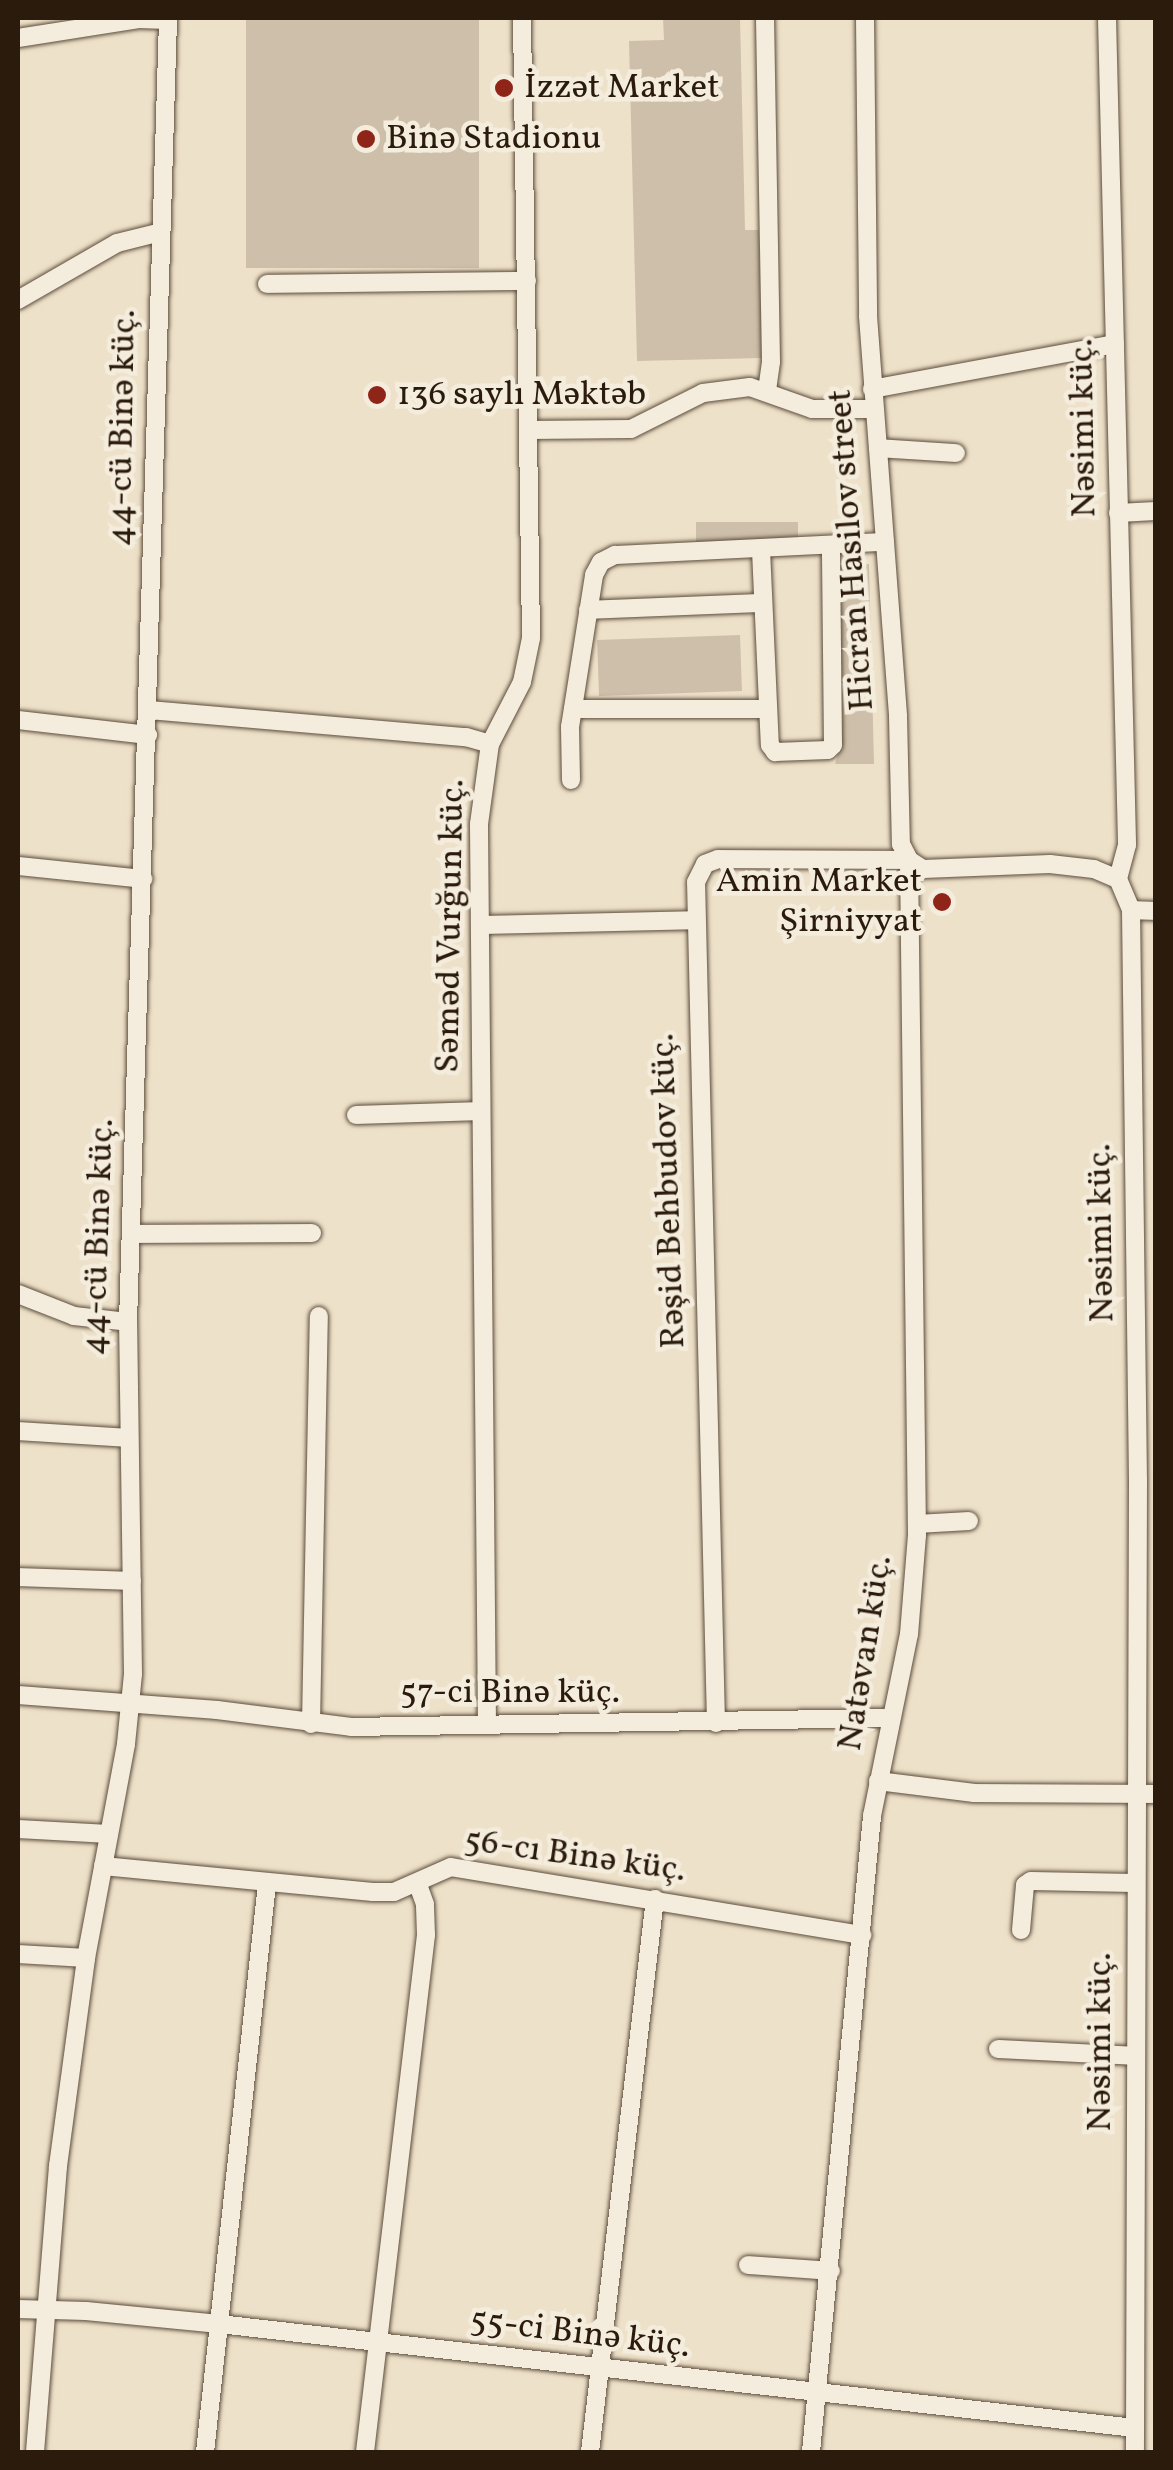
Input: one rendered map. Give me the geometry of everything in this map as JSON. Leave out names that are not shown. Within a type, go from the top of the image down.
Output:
[{"type":"street","name":"Səməd Vurğun küç.","points":[[487,1725],[479,824],[490,744],[528,662],[522,18]]},
{"type":"street","points":[[765,18],[771,362],[767,390]]},
{"type":"street","name":"Hicran Hasilov street","points":[[865,18],[872,389],[898,716],[899,834],[909,860]]},
{"type":"street","name":"Nəsimi küç.","points":[[1107,18],[1127,846],[1118,880],[1131,910],[1138,1481],[1135,2452]]},
{"type":"street","points":[[18,38],[140,19],[168,19]]},
{"type":"street","name":"44-cü Binə küç.","points":[[36,2452],[44,2308],[86,1958],[131,1704],[128,1322],[168,19]]},
{"type":"street","points":[[18,300],[117,243],[161,232]]},
{"type":"street","points":[[268,284],[527,281]]},
{"type":"street","points":[[872,389],[1116,344]]},
{"type":"street","points":[[528,430],[631,429],[703,393],[767,390],[812,409],[874,410]]},
{"type":"street","points":[[878,448],[956,453]]},
{"type":"street","points":[[1118,513],[1156,511]]},
{"type":"street","points":[[571,780],[573,708],[594,575],[601,562],[615,555],[885,542]]},
{"type":"street","points":[[761,550],[770,745],[775,752],[828,750],[833,745],[831,547]]},
{"type":"street","points":[[588,610],[763,603]]},
{"type":"street","points":[[573,708],[767,709]]},
{"type":"street","points":[[149,710],[466,737],[490,744]]},
{"type":"street","points":[[18,720],[148,735]]},
{"type":"street","name":"Rəşid Behbudov küç.","points":[[716,1723],[696,882],[705,864],[718,860],[909,860]]},
{"type":"street","points":[[909,860],[932,870],[1073,865],[1118,880]]},
{"type":"street","name":"Natəvan küç.","points":[[811,2452],[878,1781],[909,1634],[916,1524],[909,860]]},
{"type":"street","points":[[18,866],[143,879]]},
{"type":"street","points":[[1131,910],[1156,910]]},
{"type":"street","points":[[480,925],[695,920]]},
{"type":"street","points":[[356,1115],[481,1111]]},
{"type":"street","points":[[132,1234],[312,1233]]},
{"type":"street","points":[[18,1294],[74,1316],[128,1322]]},
{"type":"street","points":[[312,1724],[319,1316]]},
{"type":"street","points":[[18,1431],[129,1438]]},
{"type":"street","points":[[916,1524],[969,1521]]},
{"type":"street","points":[[18,1577],[132,1581]]},
{"type":"street","name":"57-ci Binə küç.","points":[[18,1695],[312,1724],[716,1723],[840,1716],[890,1718]]},
{"type":"street","points":[[878,1781],[974,1793],[1156,1794]]},
{"type":"street","points":[[18,1829],[109,1834]]},
{"type":"street","name":"56-cı Binə küç.","points":[[103,1866],[373,1892],[394,1892],[451,1867],[862,1936]]},
{"type":"street","points":[[365,2452],[426,1935],[424,1904],[417,1882]]},
{"type":"street","points":[[1021,1930],[1025,1885],[1030,1882],[1134,1883]]},
{"type":"street","points":[[205,2452],[267,1884]]},
{"type":"street","points":[[590,2452],[655,1899]]},
{"type":"street","points":[[18,1954],[86,1958]]},
{"type":"street","points":[[998,2049],[1134,2056]]},
{"type":"street","points":[[1134,2187],[1156,2187]]},
{"type":"street","points":[[748,2265],[831,2271]]},
{"type":"street","name":"55-ci Binə küç.","points":[[18,2309],[219,2324],[1134,2428]]},
{"type":"shaded area","name":"Binə Stadionu","points":[[246,18],[479,18],[479,268],[246,268]]},
{"type":"shaded area","points":[[663,18],[740,18],[745,230],[759,230],[762,358],[637,361],[629,41],[664,40]]},
{"type":"shaded area","points":[[696,522],[798,522],[798,542],[696,542]]},
{"type":"shaded area","points":[[869,564],[874,764],[835,764],[841,745],[837,565]]},
{"type":"shaded area","points":[[740,635],[742,691],[599,696],[597,640]]},
{"type":"place","name":"İzzət Market","points":[[504,88]]},
{"type":"place","name":"Binə Stadionu","points":[[366,139]]},
{"type":"place","name":"136 saylı Məktəb","points":[[377,395]]},
{"type":"place","name":"Amin Market Şirniyyat","points":[[942,902]]}]
